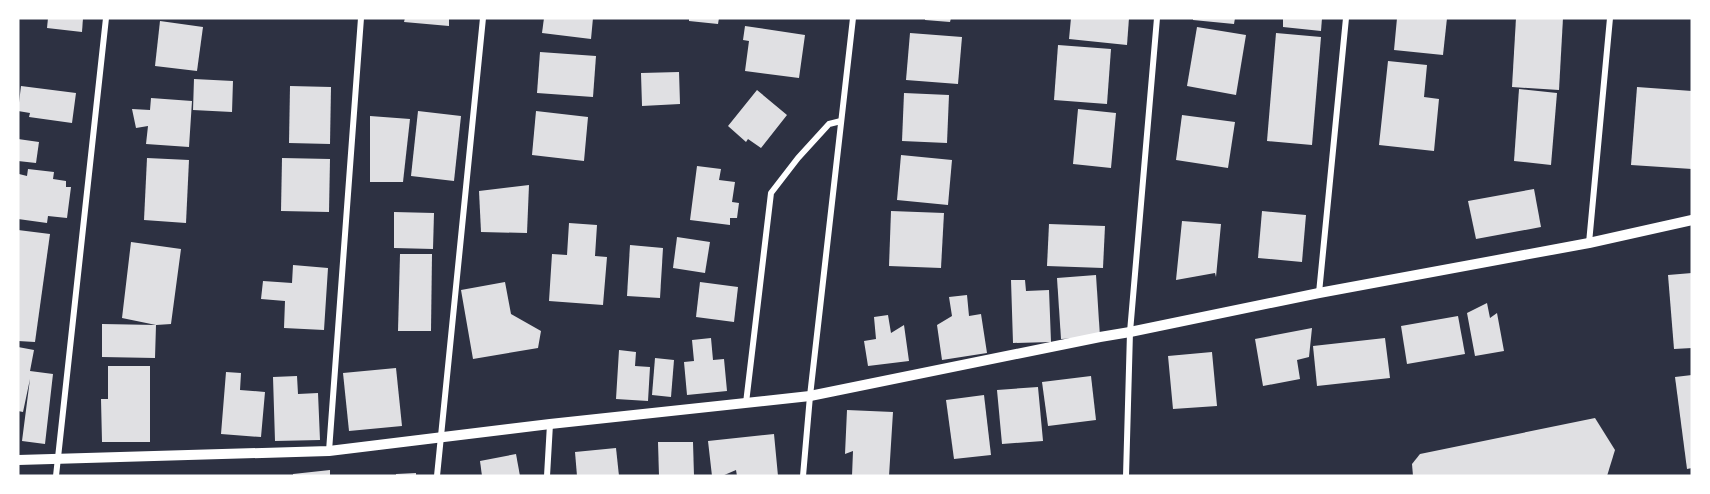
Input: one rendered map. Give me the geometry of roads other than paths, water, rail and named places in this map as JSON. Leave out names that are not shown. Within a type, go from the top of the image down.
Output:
[{"type":"street","points":[[56,476],[106,18]]},
{"type":"street","points":[[329,451],[361,18]]},
{"type":"street","points":[[437,476],[483,18]]},
{"type":"street","points":[[802,476],[853,18]]},
{"type":"street","points":[[1126,476],[1130,332],[1157,18]]},
{"type":"street","points":[[1319,292],[1346,18]]},
{"type":"street","points":[[1589,243],[1610,18]]},
{"type":"street","points":[[746,403],[771,193],[798,158],[829,124],[841,121]]},
{"type":"street","points":[[18,460],[329,451],[810,396],[1319,292],[1589,243],[1692,220]]},
{"type":"street","points":[[547,476],[550,424]]}]
